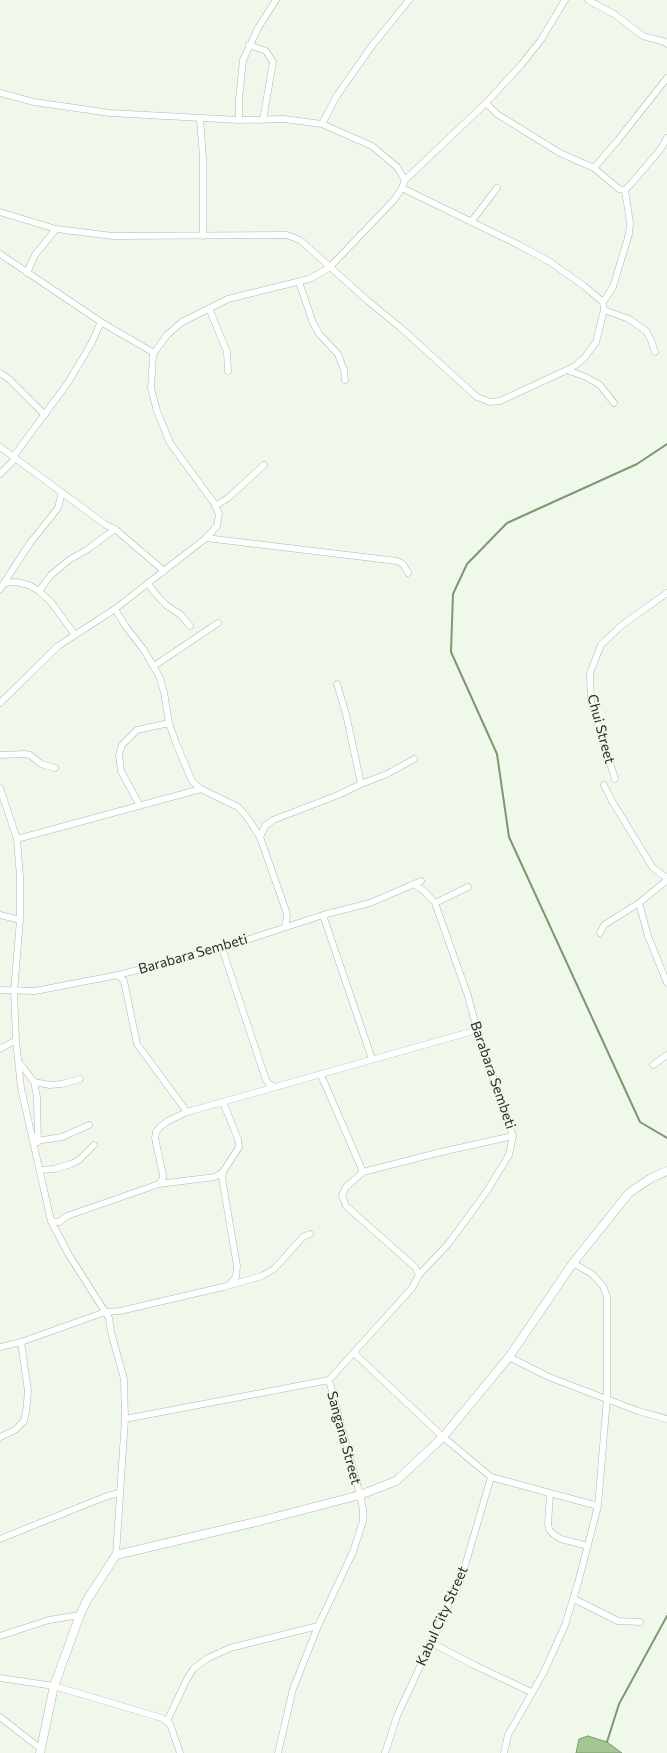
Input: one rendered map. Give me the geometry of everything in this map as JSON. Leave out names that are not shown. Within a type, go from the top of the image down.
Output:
[{"type":"street","points":[[239,120],[238,99],[243,60],[258,28],[276,0]]},
{"type":"street","points":[[322,124],[336,97],[371,47],[409,0]]},
{"type":"street","points":[[0,703],[58,646],[115,609],[206,538],[217,526],[219,514],[215,506],[170,443],[161,425],[151,388],[154,353],[166,335],[182,322],[228,299],[309,279],[330,268],[394,200],[402,188],[405,180],[486,103],[521,65],[541,40],[565,0]]},
{"type":"street","points":[[588,0],[614,14],[643,36],[665,42],[667,44]]},
{"type":"street","points":[[249,45],[266,51],[273,62],[263,120]]},
{"type":"street","points":[[594,168],[648,104],[667,78]]},
{"type":"street","points":[[0,93],[34,102],[90,111],[200,119],[284,119],[322,124],[372,146],[396,167],[405,180]]},
{"type":"street","points":[[486,103],[497,114],[560,153],[594,168],[619,189],[625,190]]},
{"type":"street","points":[[200,119],[203,158],[203,236]]},
{"type":"street","points":[[0,212],[56,229],[113,236],[287,235],[300,240],[477,397],[490,402],[500,401],[576,365],[585,357],[596,342],[604,310],[603,302],[613,287],[629,234],[630,223],[625,190],[660,150],[667,138]]},
{"type":"street","points":[[402,188],[550,262],[584,286],[603,302]]},
{"type":"street","points":[[471,222],[497,188]]},
{"type":"street","points":[[27,273],[35,255],[56,229]]},
{"type":"street","points":[[0,254],[101,322],[154,353]]},
{"type":"street","points":[[299,282],[313,323],[320,335],[338,354],[346,380]]},
{"type":"street","points":[[209,308],[227,352],[228,371]]},
{"type":"street","points":[[604,310],[629,319],[646,331],[655,352]]},
{"type":"street","points":[[0,474],[15,458],[67,384],[91,344],[101,322]]},
{"type":"street","points":[[567,370],[586,377],[600,385],[614,403]]},
{"type":"street","points":[[0,373],[9,379],[45,415]]},
{"type":"street","points":[[0,448],[106,525],[115,529],[164,571]]},
{"type":"street","points":[[215,506],[228,498],[264,465]]},
{"type":"street","points":[[0,589],[30,543],[58,508],[62,492]]},
{"type":"street","points":[[39,591],[51,575],[69,560],[115,529]]},
{"type":"street","points":[[206,538],[397,561],[403,564],[408,573]]},
{"type":"street","points":[[5,583],[16,582],[29,585],[39,591],[51,602],[75,635]]},
{"type":"street","points":[[148,583],[166,605],[181,615],[190,626]]},
{"type":"street","name":"Chui Street","points":[[615,779],[591,702],[590,673],[601,645],[622,625],[667,593]]},
{"type":"street","points":[[115,609],[154,666],[164,692],[169,722],[192,781],[201,789],[238,807],[247,816],[260,837],[286,911],[287,917],[285,927]]},
{"type":"street","points":[[154,666],[218,623]]},
{"type":"street","points":[[337,684],[346,714],[361,784]]},
{"type":"street","points":[[140,806],[121,771],[119,762],[120,750],[122,745],[137,730],[169,722]]},
{"type":"street","points":[[0,755],[30,755],[41,764],[55,768]]},
{"type":"street","points":[[260,837],[265,826],[273,820],[387,774],[414,759]]},
{"type":"street","points":[[600,933],[604,925],[639,903],[667,880],[653,868],[612,801],[604,784]]},
{"type":"street","points":[[0,788],[17,839],[20,877],[20,920],[14,991],[16,1040],[21,1088],[36,1141],[40,1170],[51,1221],[69,1255],[109,1318],[111,1332],[124,1379],[125,1419],[116,1555],[86,1600],[80,1615],[54,1686],[40,1751],[0,1716]]},
{"type":"street","points":[[17,839],[201,789]]},
{"type":"street","name":"Barabara Sembeti","points":[[0,990],[36,991],[118,975],[222,948],[323,915],[370,903],[422,881]]},
{"type":"street","name":"Barabara Sembeti","points":[[329,1380],[412,1288],[419,1276],[449,1243],[487,1191],[509,1155],[514,1136],[477,1030],[468,996],[435,903],[424,891],[414,884]]},
{"type":"street","points":[[435,903],[468,887]]},
{"type":"street","points":[[639,903],[648,936],[667,983]]},
{"type":"street","points":[[0,915],[20,920]]},
{"type":"street","points":[[323,915],[372,1059]]},
{"type":"street","points":[[222,948],[266,1080],[275,1087]]},
{"type":"street","points":[[118,975],[124,980],[137,1044],[187,1112]]},
{"type":"street","points":[[159,1184],[163,1178],[163,1175],[155,1138],[156,1132],[165,1124],[187,1112],[477,1030]]},
{"type":"street","points":[[0,1049],[16,1040]]},
{"type":"street","points":[[653,1065],[667,1055]]},
{"type":"street","points":[[18,1061],[34,1082],[37,1097],[36,1141]]},
{"type":"street","points":[[321,1075],[363,1172]]},
{"type":"street","points":[[34,1082],[50,1085],[62,1084],[80,1079]]},
{"type":"street","points":[[223,1102],[238,1139],[239,1147],[223,1172],[222,1178],[237,1266],[236,1277],[228,1285]]},
{"type":"street","points":[[36,1141],[62,1137],[89,1125]]},
{"type":"street","points":[[419,1276],[415,1267],[346,1206],[343,1199],[343,1191],[363,1172],[441,1152],[514,1136]]},
{"type":"street","points":[[40,1170],[54,1169],[71,1164],[79,1160],[94,1145]]},
{"type":"street","points":[[116,1555],[260,1521],[360,1495],[396,1481],[443,1437],[509,1357],[573,1263],[628,1193],[651,1178],[667,1171]]},
{"type":"street","points":[[51,1221],[59,1222],[67,1216],[159,1184],[215,1177],[223,1172]]},
{"type":"street","points":[[0,1346],[21,1342],[105,1312],[120,1311],[228,1285],[268,1273],[280,1263],[303,1237],[310,1234]]},
{"type":"street","points":[[504,1753],[508,1736],[531,1692],[544,1672],[566,1625],[598,1506],[607,1398],[607,1297],[603,1286],[592,1274],[573,1263]]},
{"type":"street","points":[[0,1438],[15,1430],[24,1421],[26,1412],[28,1391],[21,1342]]},
{"type":"street","points":[[354,1353],[443,1437],[491,1477],[598,1506]]},
{"type":"street","points":[[509,1357],[549,1377],[638,1411],[667,1419]]},
{"type":"street","points":[[125,1419],[329,1380]]},
{"type":"street","name":"Sangana Street","points":[[278,1753],[293,1689],[318,1626],[354,1552],[363,1521],[363,1509],[360,1495],[329,1380]]},
{"type":"street","name":"Kabul City Street","points":[[386,1753],[396,1716],[462,1576],[491,1477]]},
{"type":"street","points":[[0,1539],[107,1496],[120,1493]]},
{"type":"street","points":[[550,1493],[549,1529],[553,1534],[561,1539],[588,1546]]},
{"type":"street","points":[[574,1599],[618,1621],[640,1622]]},
{"type":"street","points":[[0,1636],[49,1620],[80,1615]]},
{"type":"street","points":[[167,1720],[194,1668],[208,1658],[230,1648],[318,1626]]},
{"type":"street","points":[[430,1642],[531,1692]]},
{"type":"street","points":[[0,1678],[54,1686],[167,1720],[170,1724],[180,1753]]},
{"type":"shaded area","points":[[588,1736],[607,1742],[622,1753],[576,1753],[579,1739]]},
{"type":"waterway","points":[[667,444],[637,464],[507,523],[467,564],[453,594],[451,652],[497,754],[509,837],[640,1122],[667,1138]]},
{"type":"waterway","points":[[607,1742],[619,1704],[667,1616]]}]
